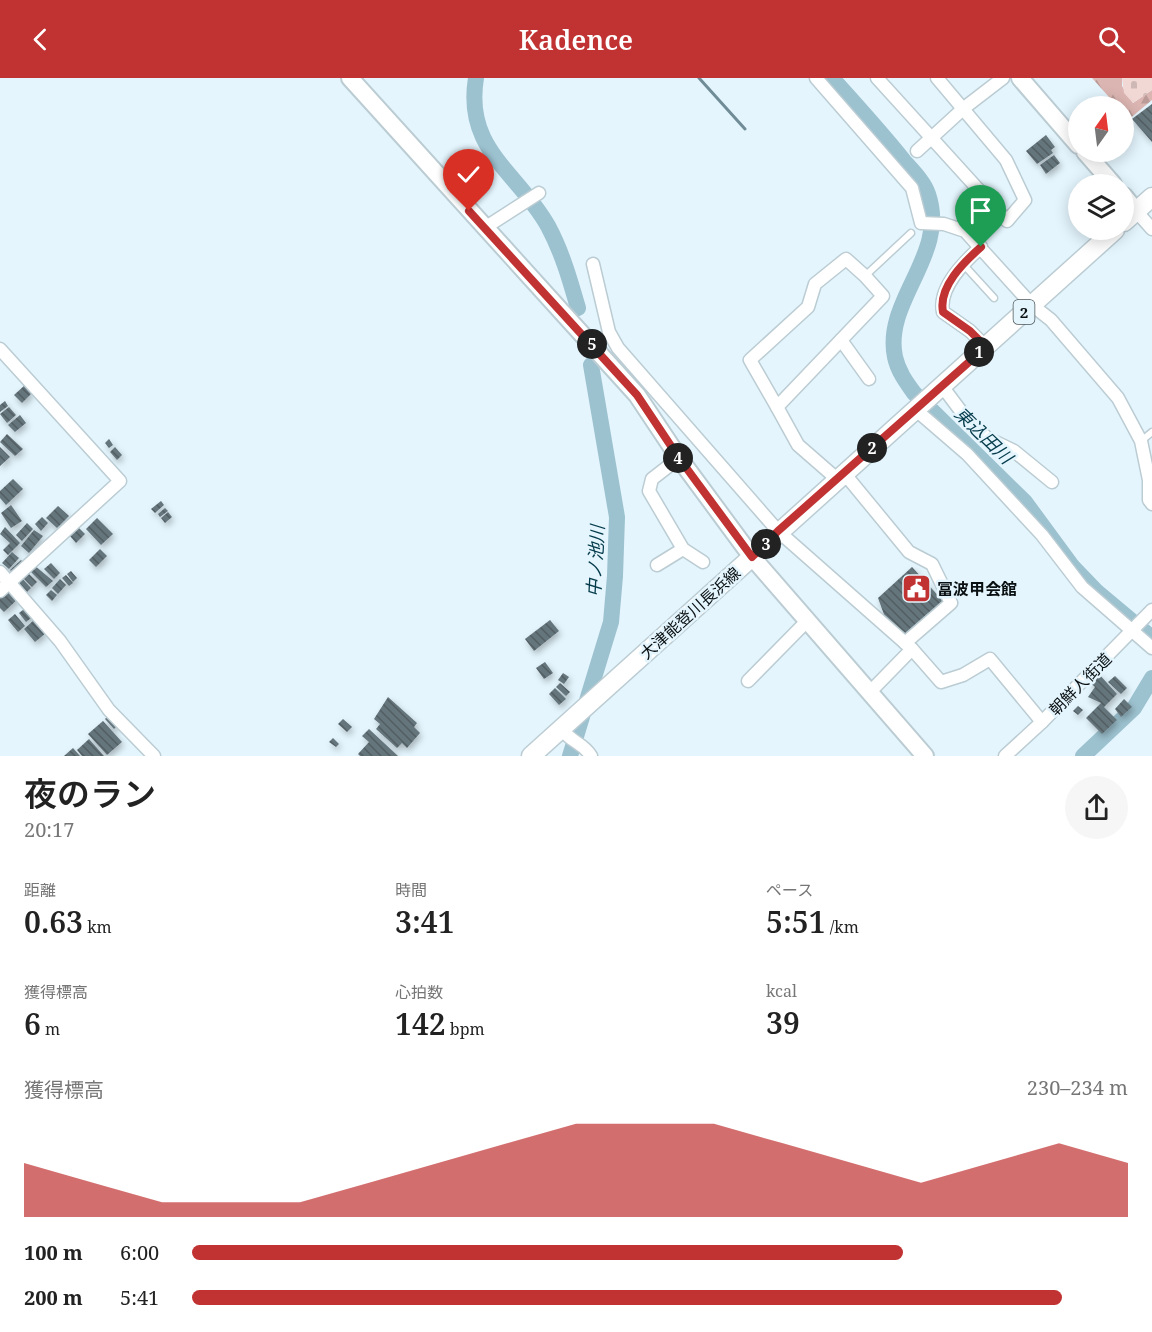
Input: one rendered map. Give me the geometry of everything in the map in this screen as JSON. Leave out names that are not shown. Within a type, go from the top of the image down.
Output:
[{"type":"main road","points":[[1134,213],[1152,197]]},
{"type":"main road","name":"大津能登川長浜線","points":[[531,756],[566,729],[611,684],[778,531],[1105,240]]},
{"type":"street","points":[[350,78],[637,395],[679,458],[752,557],[925,756]]},
{"type":"street","points":[[816,78],[912,188],[921,223],[944,224],[965,231],[1032,305],[1051,320],[1118,398],[1141,441],[1149,480],[1149,500],[1152,504]]},
{"type":"street","points":[[877,78],[1007,221],[1017,213],[1025,200],[1006,159],[938,78]]},
{"type":"street","points":[[917,151],[964,108],[1003,78]]},
{"type":"street","points":[[1020,78],[1068,133]]},
{"type":"street","points":[[1093,162],[1104,174]]},
{"type":"street","points":[[486,227],[539,193]]},
{"type":"street","points":[[1134,219],[1152,229]]},
{"type":"street","points":[[981,247],[962,264],[941,304],[943,312],[970,331],[986,347]]},
{"type":"street","points":[[777,407],[883,296],[846,259],[815,284],[807,307],[750,360],[798,445],[840,476],[909,552],[932,564],[951,603],[908,646],[869,693]]},
{"type":"street","points":[[593,264],[609,332],[618,348],[778,531],[908,646],[941,682],[963,675],[990,659],[1042,722]]},
{"type":"street","points":[[841,340],[869,379]]},
{"type":"street","points":[[0,349],[120,481],[5,587]]},
{"type":"street","points":[[937,390],[987,438],[1014,451],[1052,482]]},
{"type":"street","points":[[917,408],[967,454],[1042,535],[1082,587],[1136,628],[1152,648]]},
{"type":"street","points":[[679,458],[652,479],[650,491],[683,549],[703,562]]},
{"type":"street","points":[[657,565],[683,549]]},
{"type":"street","points":[[0,572],[5,587],[60,641],[109,710],[154,756]]},
{"type":"street","name":"朝鮮人街道","points":[[1005,756],[1042,722],[1152,610]]},
{"type":"street","points":[[748,681],[807,621]]},
{"type":"street","points":[[566,729],[588,751]]},
{"type":"lane","points":[[865,276],[911,233]]},
{"type":"lane","points":[[962,264],[994,297]]},
{"type":"lane","points":[[1141,441],[1152,432]]},
{"type":"green space","points":[[1092,78],[1122,78],[1122,86],[1128,96],[1108,96]]},
{"type":"green space","points":[[1122,78],[1152,78],[1152,90],[1134,102],[1134,96],[1127,96],[1124,93]]},
{"type":"green space","points":[[1152,90],[1152,100],[1134,115],[1134,102]]},
{"type":"building","points":[[1152,104],[1152,142],[1134,121],[1134,118]]},
{"type":"building","points":[[1046,135],[1055,147],[1051,150],[1053,153],[1037,164],[1026,151]]},
{"type":"building","points":[[1054,155],[1060,163],[1046,174],[1040,165]]},
{"type":"building","points":[[25,385],[32,393],[22,403],[14,395]]},
{"type":"building","points":[[5,401],[8,406],[0,412],[0,405]]},
{"type":"building","points":[[9,407],[16,415],[7,423],[0,414]]},
{"type":"building","points":[[20,415],[26,423],[15,432],[8,425]]},
{"type":"building","points":[[7,434],[23,449],[15,456],[0,442]]},
{"type":"building","points":[[109,439],[113,445],[109,448],[105,443]]},
{"type":"building","points":[[0,447],[10,457],[0,466]]},
{"type":"building","points":[[115,447],[122,455],[117,460],[110,452]]},
{"type":"building","points":[[13,479],[23,489],[6,505],[0,498],[0,491]]},
{"type":"building","points":[[161,501],[164,505],[155,513],[151,509]]},
{"type":"building","points":[[11,505],[22,521],[11,528],[1,513]]},
{"type":"building","points":[[58,506],[69,516],[57,528],[46,518]]},
{"type":"building","points":[[165,508],[168,511],[160,517],[158,514]]},
{"type":"building","points":[[168,512],[172,517],[165,523],[161,518]]},
{"type":"building","points":[[42,517],[48,523],[41,531],[35,524]]},
{"type":"building","points":[[97,518],[113,534],[101,545],[86,529]]},
{"type":"building","points":[[27,523],[33,529],[22,541],[16,535]]},
{"type":"building","points":[[5,527],[20,543],[8,555],[3,550],[10,543],[0,534]]},
{"type":"building","points":[[79,528],[85,534],[76,543],[70,536]]},
{"type":"building","points":[[34,530],[43,536],[29,553],[21,546]]},
{"type":"building","points":[[100,549],[107,556],[96,567],[89,560]]},
{"type":"building","points":[[12,552],[19,558],[9,569],[2,563]]},
{"type":"building","points":[[21,560],[26,565],[16,576],[10,570]]},
{"type":"building","points":[[51,563],[60,573],[54,579],[44,569]]},
{"type":"building","points":[[34,565],[53,581],[46,587],[29,570]]},
{"type":"building","name":"冨波甲会館","points":[[912,567],[944,602],[906,637],[886,620],[878,598]]},
{"type":"building","points":[[71,571],[77,578],[73,582],[67,574]]},
{"type":"building","points":[[28,573],[37,582],[32,587],[23,578]]},
{"type":"building","points":[[66,575],[73,583],[69,586],[62,578]]},
{"type":"building","points":[[21,577],[31,588],[26,593],[15,582]]},
{"type":"building","points":[[60,579],[66,585],[58,594],[52,588]]},
{"type":"building","points":[[9,587],[19,598],[4,612],[0,608],[0,595]]},
{"type":"building","points":[[51,590],[57,595],[52,601],[46,595]]},
{"type":"building","points":[[28,606],[35,615],[26,622],[19,613]]},
{"type":"building","points":[[15,614],[25,626],[18,632],[8,620]]},
{"type":"building","points":[[34,620],[46,633],[35,642],[24,629]]},
{"type":"building","points":[[550,620],[559,631],[534,651],[525,639]]},
{"type":"building","points":[[545,662],[553,673],[544,679],[536,668]]},
{"type":"building","points":[[563,673],[569,677],[564,684],[558,680]]},
{"type":"building","points":[[1098,673],[1117,694],[1104,707],[1117,720],[1102,734],[1086,718],[1101,703],[1088,697],[1095,687],[1089,681]]},
{"type":"building","points":[[1115,676],[1127,688],[1121,694],[1108,682]]},
{"type":"building","points":[[560,683],[570,692],[566,696],[556,687]]},
{"type":"building","points":[[555,688],[566,699],[559,705],[549,694]]},
{"type":"building","points":[[388,697],[417,723],[414,727],[420,733],[407,748],[402,743],[397,748],[376,729],[380,724],[374,719]]},
{"type":"building","points":[[1124,699],[1132,707],[1121,717],[1115,709]]},
{"type":"building","points":[[1078,706],[1083,710],[1078,715],[1073,711]]},
{"type":"building","points":[[110,714],[119,724],[114,729],[105,719]]},
{"type":"building","points":[[343,719],[352,727],[347,732],[338,724]]},
{"type":"building","points":[[103,721],[122,742],[107,755],[88,734]]},
{"type":"building","points":[[369,729],[398,756],[360,756],[358,754],[369,742],[362,736]]},
{"type":"building","points":[[333,738],[339,744],[336,747],[329,742]]},
{"type":"building","points":[[89,739],[104,756],[82,756],[77,750]]},
{"type":"building","points":[[73,748],[80,756],[64,756]]},
{"type":"waterway","name":"中ノ池川","points":[[476,78],[474,103],[478,124],[496,159],[536,207],[548,226],[562,256],[578,308]]},
{"type":"waterway","points":[[699,78],[745,129]]},
{"type":"waterway","name":"東込田川","points":[[832,78],[918,177],[928,194],[932,216],[930,237],[924,257],[898,316],[894,336],[895,357],[903,376],[914,393],[1025,502],[1072,566],[1097,592],[1152,638]]},
{"type":"waterway","name":"中ノ池川","points":[[570,756],[611,622],[615,576],[617,517],[591,365]]},
{"type":"waterway","points":[[1083,756],[1134,708],[1152,678]]},
{"type":"place","name":"冨波甲会館","points":[[916,589]]},
{"type":"route","points":[[469,211],[637,395],[679,458],[752,557],[778,531],[986,347],[970,331],[943,312],[941,304],[959,267],[981,247]]}]
